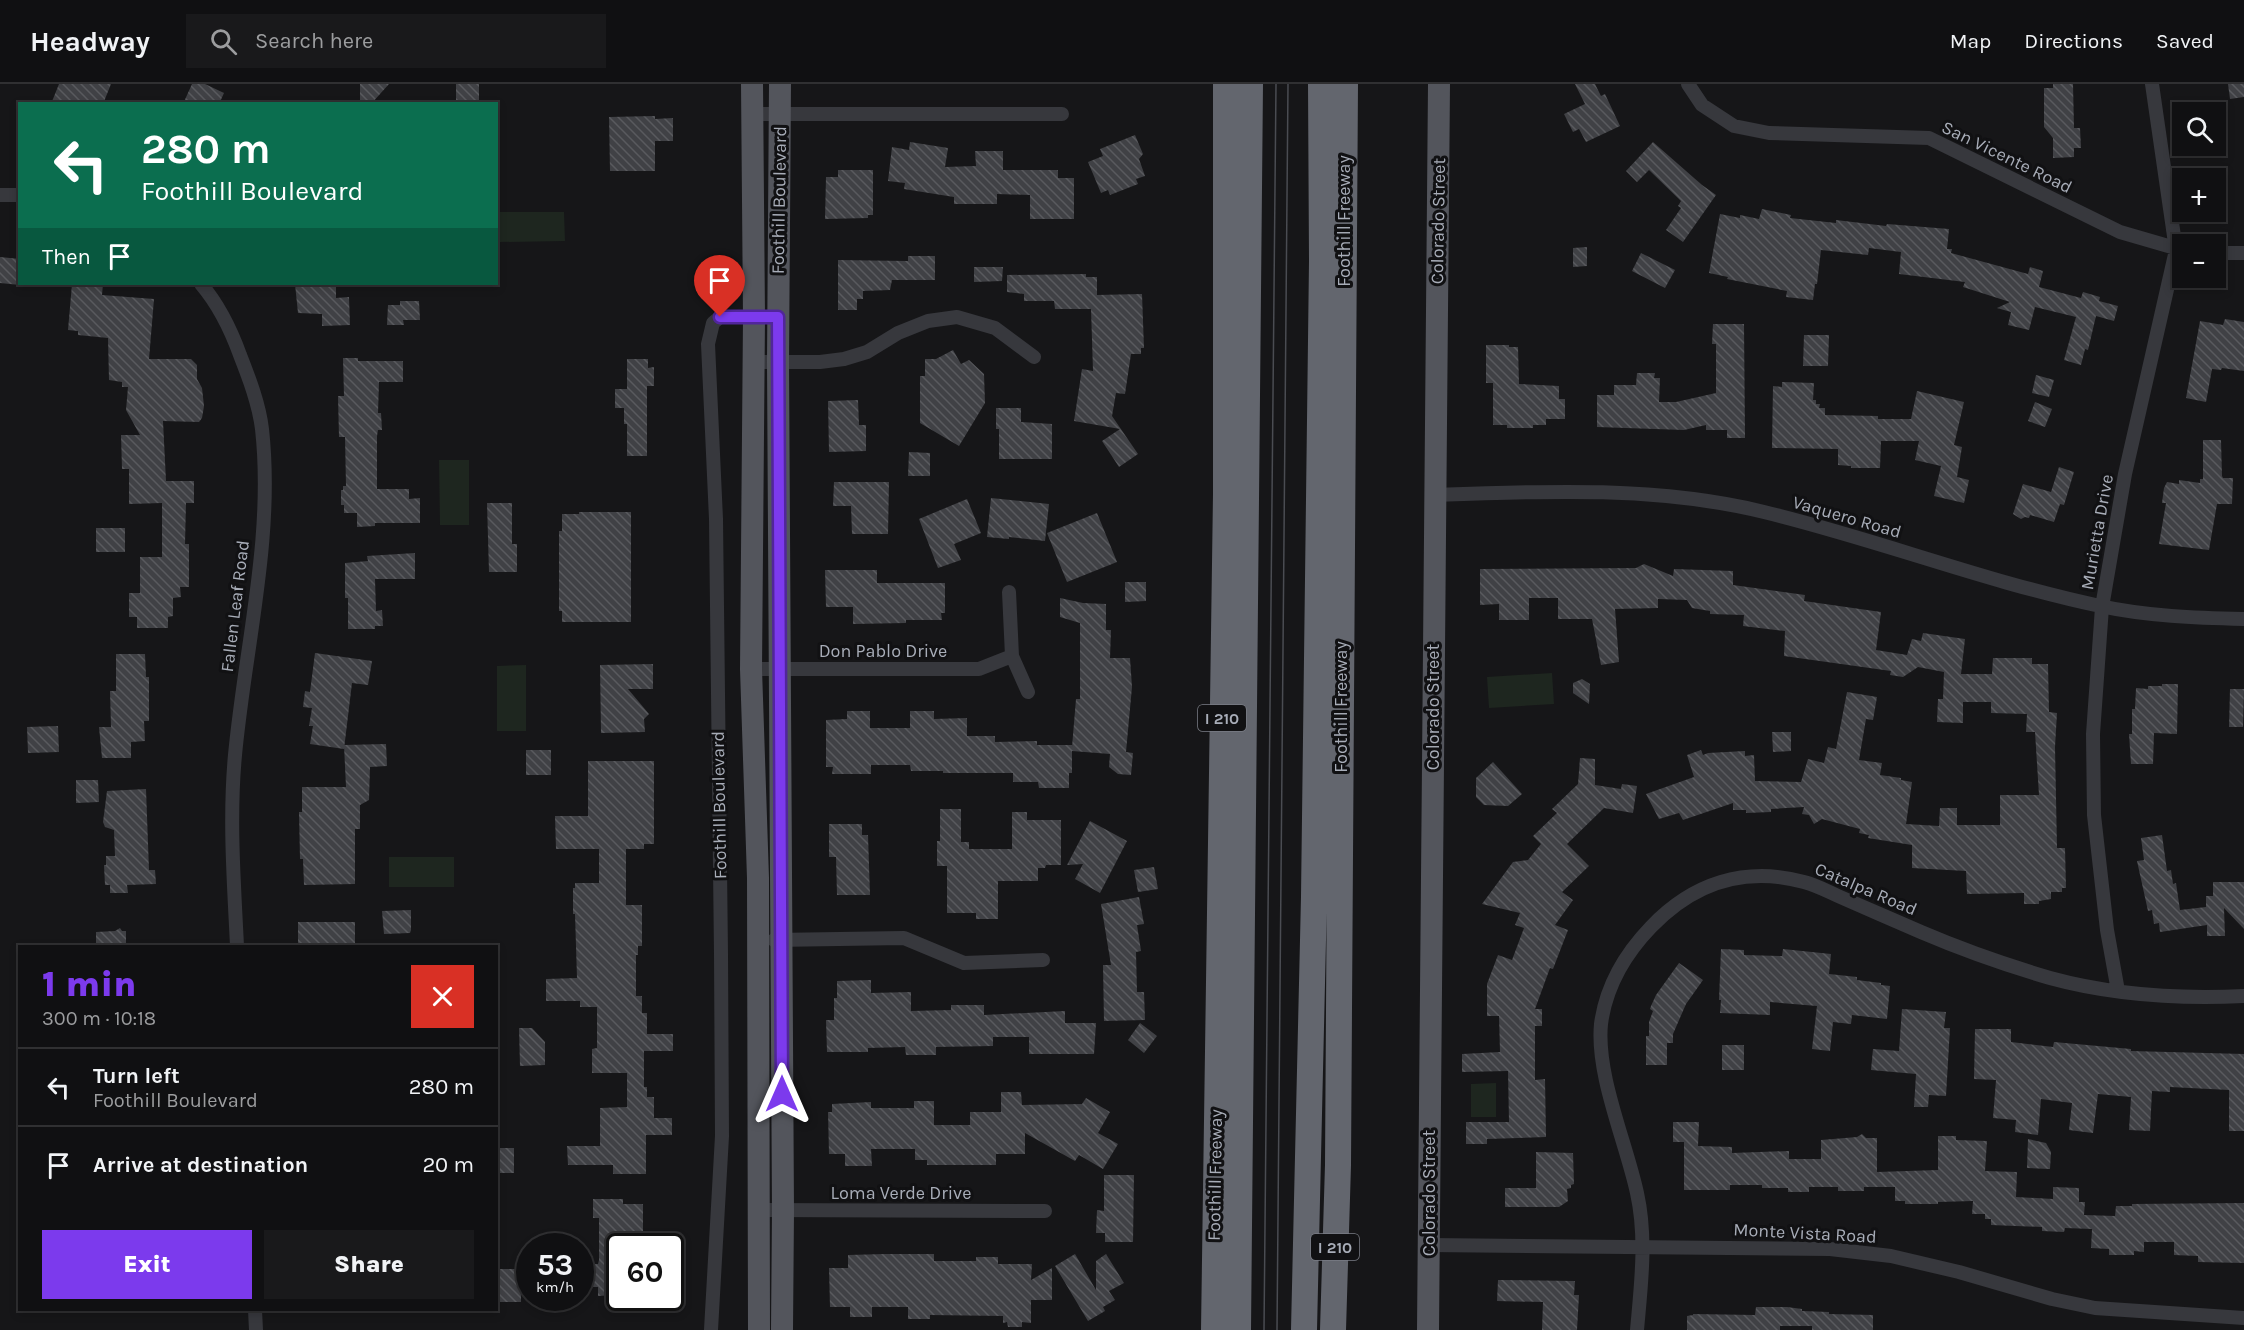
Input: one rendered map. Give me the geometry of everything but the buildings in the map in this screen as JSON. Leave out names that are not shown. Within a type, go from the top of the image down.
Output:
[{"type":"highway","points":[[1238,1330],[1250,84]]},
{"type":"highway","points":[[1304,1330],[1312,1052],[1322,261],[1321,84]]},
{"type":"highway","name":"Foothill Freeway","points":[[1333,1330],[1338,1165],[1345,84]]},
{"type":"highway","name":"Foothill Freeway","points":[[1214,1330],[1226,494],[1224,91]]},
{"type":"highway","points":[[1338,1165],[1340,1330]]},
{"type":"main road","name":"Foothill Boulevard","points":[[752,84],[754,317],[751,669],[770,940],[783,1211],[782,1330]]},
{"type":"main road","name":"Foothill Boulevard","points":[[759,1330],[758,1210],[779,669],[780,84]]},
{"type":"main road","name":"Colorado Street","points":[[1428,1330],[1439,84]]},
{"type":"street","name":"San Vicente Road","points":[[1688,84],[1702,105],[1734,126],[1769,133],[1929,138],[2120,232],[2172,248]]},
{"type":"street","name":"Murietta Drive","points":[[2152,84],[2176,234]]},
{"type":"street","points":[[752,114],[1062,114]]},
{"type":"street","points":[[1,195],[18,195]]},
{"type":"street","points":[[2226,253],[2244,253]]},
{"type":"street","name":"Murietta Drive","points":[[2118,991],[2107,930],[2094,815],[2093,734],[2102,607],[2125,474],[2172,279]]},
{"type":"street","name":"Fallen Leaf Road","points":[[202,285],[232,333],[250,382],[262,427],[266,485],[235,756],[232,821],[237,945]]},
{"type":"street","name":"Foothill Boulevard","points":[[711,1330],[722,1137],[716,519],[708,344],[713,322],[720,317],[778,317]]},
{"type":"street","points":[[752,362],[778,363],[844,359],[867,352],[898,333],[928,321],[957,317],[995,328],[1034,357]]},
{"type":"street","name":"Vaquero Road","points":[[1434,495],[1545,492],[1629,494],[1714,501],[1764,512],[2051,595],[2102,607],[2168,615],[2244,619]]},
{"type":"street","points":[[1009,592],[1012,656],[1028,692]]},
{"type":"street","name":"Don Pablo Drive","points":[[751,669],[979,669],[1012,656]]},
{"type":"street","name":"Catalpa Road","points":[[1637,1330],[1643,1246],[1638,1195],[1602,1065],[1601,1023],[1612,981],[1633,945],[1662,915],[1697,890],[1734,878],[1772,876],[1806,882],[1970,953],[2052,978],[2118,991],[2210,998],[2244,996]]},
{"type":"street","points":[[770,940],[904,938],[964,963],[1043,960]]},
{"type":"street","name":"Loma Verde Drive","points":[[758,1210],[1045,1211]]},
{"type":"street","name":"Monte Vista Road","points":[[1429,1245],[1830,1249],[1891,1256],[1959,1272],[2052,1299],[2095,1308],[2244,1318]]},
{"type":"street","points":[[255,1311],[256,1330]]},
{"type":"shaded area","points":[[500,212],[564,212],[565,241],[500,242]]},
{"type":"shaded area","points":[[439,460],[469,460],[469,525],[440,525]]},
{"type":"shaded area","points":[[526,665],[526,731],[497,731],[497,666]]},
{"type":"shaded area","points":[[1552,673],[1554,704],[1489,708],[1487,677]]},
{"type":"shaded area","points":[[389,857],[454,857],[454,887],[389,887]]},
{"type":"shaded area","points":[[1496,1083],[1496,1117],[1471,1117],[1471,1084]]},
{"type":"tram line","points":[[1264,1330],[1276,84]]},
{"type":"tram line","points":[[1277,1330],[1288,84]]},
{"type":"route","points":[[720,317],[778,317],[782,1094]]}]
